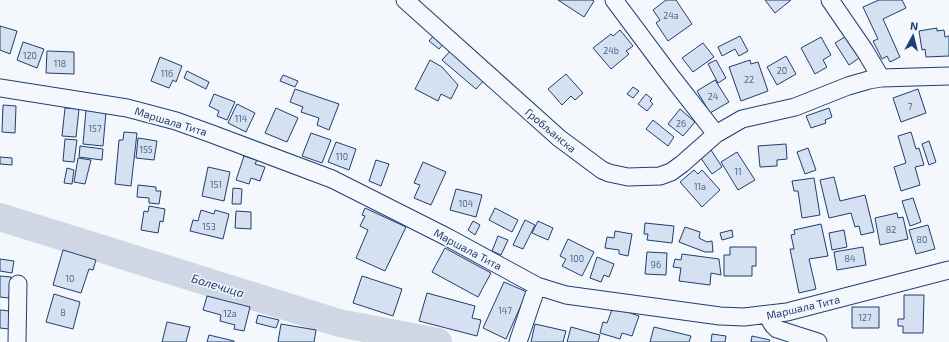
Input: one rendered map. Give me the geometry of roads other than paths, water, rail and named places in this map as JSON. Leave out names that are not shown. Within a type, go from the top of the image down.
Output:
[{"type":"street","name":"Гробљанска","points":[[405,0],[559,138],[609,173],[628,177],[660,176],[666,174],[682,164],[716,134],[742,119],[795,107],[848,86],[881,78],[949,76]]},
{"type":"street","points":[[614,0],[716,134]]},
{"type":"street","points":[[830,0],[865,51],[881,78]]},
{"type":"street","name":"Маршала Тита","points":[[0,88],[127,108],[176,121],[332,179],[537,286],[578,297],[720,316],[768,316],[949,270]]},
{"type":"street","points":[[17,342],[18,284]]},
{"type":"street","points":[[518,342],[537,286]]},
{"type":"street","points":[[768,316],[778,330],[818,342]]},
{"type":"waterway","name":"Болечица","points":[[0,217],[339,323],[438,342]]}]
